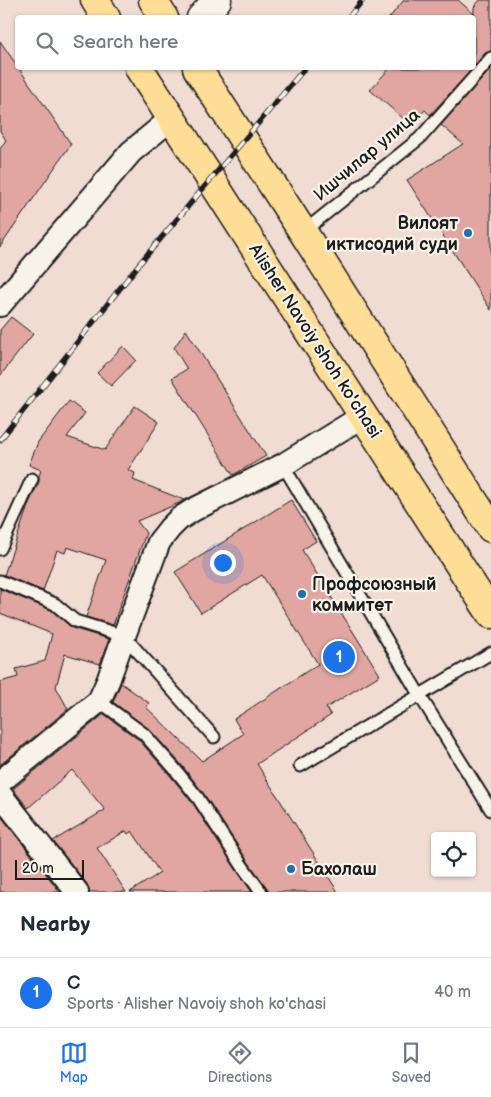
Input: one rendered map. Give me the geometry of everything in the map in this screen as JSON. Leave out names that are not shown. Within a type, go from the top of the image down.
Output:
[{"type":"main road","points":[[95,0],[104,15]]},
{"type":"main road","points":[[153,0],[162,15]]},
{"type":"main road","points":[[204,15],[217,0]]},
{"type":"main road","name":"Alisher Navoiy shoh ko'chasi","points":[[139,70],[491,614]]},
{"type":"main road","points":[[197,70],[303,232],[491,528]]},
{"type":"street","points":[[0,304],[131,152],[172,118]]},
{"type":"street","points":[[0,782],[99,701],[160,542],[170,528],[193,510],[283,465],[363,416]]},
{"type":"street","points":[[0,794],[77,892]]},
{"type":"lane","name":"Ишчилар улица","points":[[303,232],[420,138],[491,58]]},
{"type":"lane","points":[[283,465],[420,696],[491,810]]},
{"type":"lane","points":[[0,548],[32,479]]},
{"type":"lane","points":[[0,580],[55,604],[75,620],[124,636],[214,737]]},
{"type":"lane","points":[[300,766],[491,653]]},
{"type":"lane","points":[[99,701],[144,734],[174,768],[198,798],[261,892]]},
{"type":"building","points":[[404,0],[458,0],[474,14],[474,7],[480,0],[491,0],[491,51],[485,53],[476,64],[476,15],[392,15]]},
{"type":"building","points":[[0,41],[15,63],[15,70],[20,70],[71,144],[0,247],[0,149],[6,140],[0,131]]},
{"type":"building","points":[[491,69],[491,310],[407,180],[463,144],[441,125]]},
{"type":"building","points":[[388,70],[471,70],[430,115],[425,110],[411,125],[370,90]]},
{"type":"building","points":[[11,317],[33,334],[0,376],[0,330]]},
{"type":"building","points":[[186,330],[266,456],[233,475],[172,378],[187,369],[174,348]]},
{"type":"building","points":[[123,346],[136,360],[111,386],[97,373]]},
{"type":"building","points":[[69,401],[85,413],[67,437],[105,450],[135,406],[159,422],[128,470],[135,473],[133,480],[184,500],[137,521],[146,533],[113,625],[86,617],[106,560],[67,547],[65,553],[57,550],[43,591],[4,575],[29,503],[39,482],[41,470],[29,465],[38,442]]},
{"type":"building","points":[[291,500],[316,541],[302,550],[380,675],[326,708],[331,715],[257,764],[338,892],[268,892],[204,794],[180,763],[149,729],[113,702],[121,683],[149,703],[146,707],[202,761],[243,734],[234,719],[318,664],[262,575],[201,613],[175,572]]},
{"type":"building","points":[[0,589],[51,610],[72,628],[109,639],[100,664],[65,654],[56,687],[68,709],[0,765],[0,682],[18,677],[16,669],[45,661],[52,634],[0,613]]},
{"type":"building","points":[[104,714],[139,740],[168,773],[192,802],[252,892],[130,892],[160,873],[132,831],[128,834],[126,831],[97,848],[126,892],[90,892],[87,884],[53,841],[105,810],[72,770],[28,808],[13,789]]},
{"type":"building","points":[[0,815],[60,892],[0,892]]},
{"type":"railway","points":[[350,15],[363,0]]},
{"type":"railway","points":[[0,440],[140,263],[303,70]]},
{"type":"place","name":"Вилоят иктисодий суди","points":[[468,233]]},
{"type":"place","name":"Профсоюзный коммитет","points":[[302,594]]},
{"type":"place","name":"С","points":[[339,657]]},
{"type":"place","name":"Бахолаш","points":[[291,869]]}]
